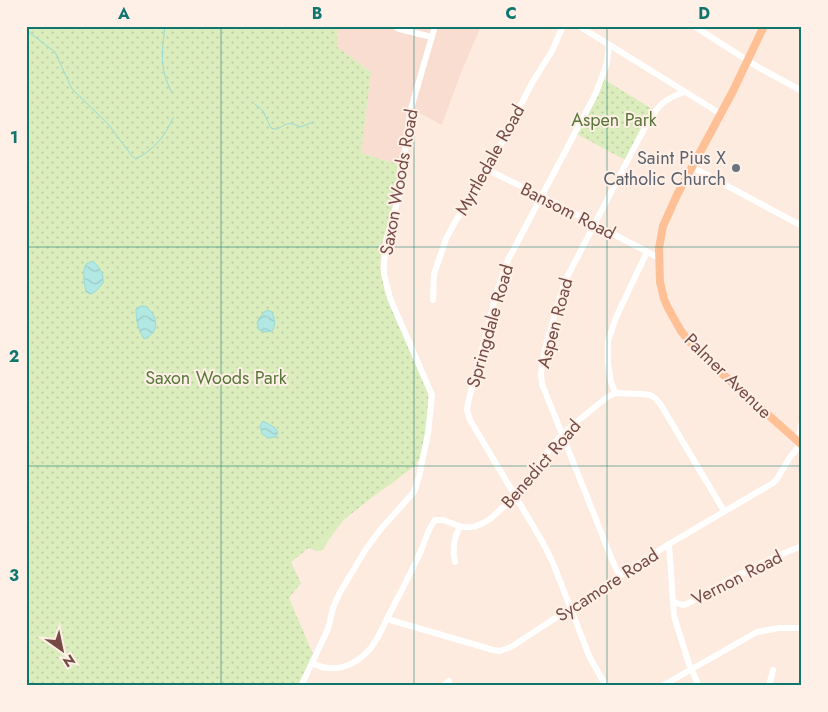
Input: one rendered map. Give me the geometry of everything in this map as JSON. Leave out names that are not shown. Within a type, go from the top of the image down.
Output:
[{"type":"main road","name":"Palmer Avenue","points":[[764,26],[721,114],[676,195],[663,226],[659,258],[660,282],[664,299],[673,318],[685,336],[709,362],[801,445]]},
{"type":"street","points":[[394,26],[398,29],[432,37]]},
{"type":"street","name":"Saxon Woods Road","points":[[301,686],[328,629],[333,608],[339,594],[366,549],[380,530],[414,492],[428,433],[432,395],[390,298],[384,264],[386,241],[400,192],[410,112],[435,26]]},
{"type":"street","name":"Myrtledale Road","points":[[433,300],[434,274],[446,239],[488,170],[532,83],[552,52],[564,26]]},
{"type":"street","points":[[579,26],[721,114]]},
{"type":"street","points":[[694,26],[748,61],[802,91]]},
{"type":"street","name":"Springdale Road","points":[[606,686],[590,658],[542,541],[470,420],[467,410],[474,376],[497,291],[508,260],[596,93],[607,63],[609,45]]},
{"type":"street","name":"Aspen Road","points":[[620,576],[542,384],[542,365],[564,281],[644,129],[662,102],[684,92]]},
{"type":"street","points":[[692,167],[802,226]]},
{"type":"street","name":"Bansom Road","points":[[488,170],[659,258]]},
{"type":"street","points":[[647,252],[617,316],[608,341],[608,363],[614,393],[650,395],[661,405],[724,511]]},
{"type":"street","name":"Benedict Road","points":[[387,619],[435,520],[444,520],[460,526],[474,527],[483,524],[516,496],[528,482],[554,443],[563,434],[614,393]]},
{"type":"street","points":[[801,445],[799,437],[802,420]]},
{"type":"street","name":"Sycamore Road","points":[[387,619],[488,648],[500,650],[512,647],[670,544],[773,483],[790,457],[801,445]]},
{"type":"street","points":[[455,562],[453,554],[454,540],[460,526]]},
{"type":"street","points":[[670,544],[673,602],[677,628],[698,686]]},
{"type":"street","name":"Vernon Road","points":[[673,602],[683,605],[688,604],[728,580],[802,546]]},
{"type":"street","points":[[312,662],[318,666],[339,668],[352,663],[369,650],[387,619]]},
{"type":"street","points":[[662,686],[757,632],[779,628],[802,628]]},
{"type":"street","points":[[770,686],[773,670]]},
{"type":"street","points":[[443,686],[450,681]]},
{"type":"shaded area","points":[[337,26],[481,26],[460,75],[442,125],[416,111],[397,164],[361,153],[371,72],[337,47]]},
{"type":"green space","name":"Saxon Woods Park","points":[[26,26],[337,26],[337,47],[371,72],[361,153],[397,164],[397,192],[382,244],[380,267],[385,292],[428,392],[428,419],[420,459],[291,562],[301,583],[289,598],[313,654],[299,686],[26,686]]},
{"type":"green space","name":"Aspen Park","points":[[602,78],[655,111],[627,161],[575,133]]},
{"type":"green space","points":[[425,426],[416,465],[350,511],[323,550],[316,551],[308,547]]},
{"type":"water","points":[[93,261],[101,271],[103,283],[91,294],[86,292],[84,274],[86,264]]},
{"type":"water","points":[[145,306],[153,314],[156,323],[153,332],[144,339],[136,317],[136,309]]},
{"type":"water","points":[[267,310],[272,312],[275,324],[272,331],[265,332],[259,330],[257,322]]},
{"type":"water","points":[[263,421],[274,427],[278,432],[276,437],[268,438],[262,434],[260,426]]},
{"type":"waterway","points":[[165,26],[162,60],[165,76],[172,93]]},
{"type":"waterway","points":[[26,30],[55,52],[72,89],[108,124],[136,159],[158,142],[173,118]]},
{"type":"waterway","points":[[255,104],[263,111],[271,128],[278,129],[286,124],[294,124],[300,127],[314,122]]},
{"type":"place","name":"Saint Pius X Catholic Church","points":[[736,168]]}]
